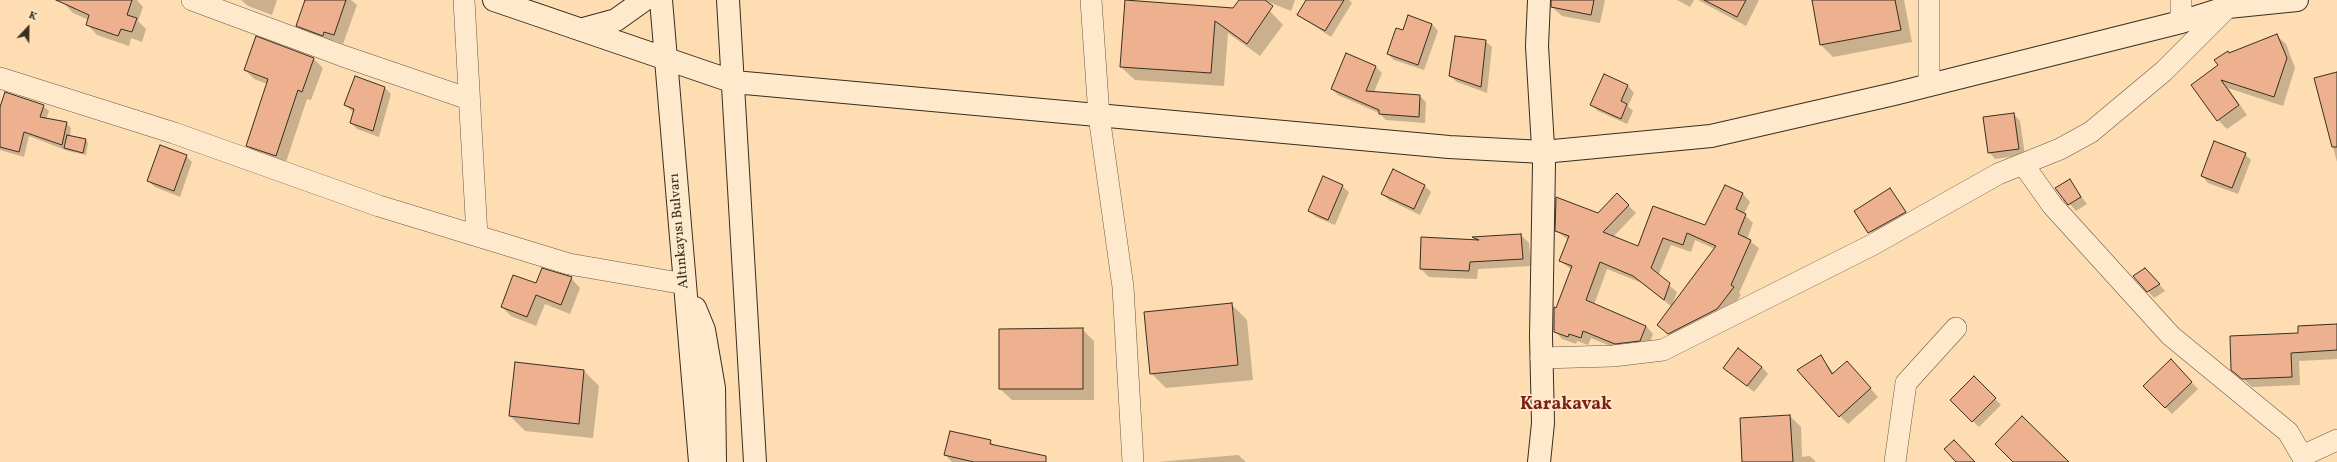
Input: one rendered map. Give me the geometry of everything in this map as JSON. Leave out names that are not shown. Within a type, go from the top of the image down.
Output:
[{"type":"main road","points":[[494,0],[666,57],[734,82],[1449,147],[1543,152],[1711,136],[1929,85],[2181,22],[2228,7],[2297,0]]},
{"type":"main road","points":[[583,29],[616,20],[644,0]]},
{"type":"main road","name":"Altınkayısı Bulvarı","points":[[661,0],[700,462]]},
{"type":"main road","points":[[728,0],[734,82],[755,462]]},
{"type":"main road","points":[[1539,0],[1537,46],[1543,152],[1541,358],[1543,423],[1539,462]]},
{"type":"main road","points":[[685,284],[704,330],[714,388],[715,462]]},
{"type":"street","points":[[192,0],[343,56],[469,99]]},
{"type":"street","points":[[464,0],[477,236]]},
{"type":"street","points":[[1091,0],[1099,116],[1124,287],[1133,462]]},
{"type":"street","points":[[1929,0],[1929,85]]},
{"type":"street","points":[[2181,0],[2181,22]]},
{"type":"street","points":[[1541,358],[1613,356],[1663,350],[1872,245],[1998,174],[2060,149],[2091,132],[2164,71],[2228,7]]},
{"type":"street","points":[[0,78],[174,133],[379,206],[569,264],[685,284]]},
{"type":"street","points":[[2023,164],[2052,205],[2171,336],[2288,432],[2304,459],[2337,440]]},
{"type":"street","points":[[1895,462],[1906,383],[1956,328]]},
{"type":"building","points":[[56,0],[132,0],[127,15],[137,18],[132,32],[121,29],[118,36],[86,25],[89,15]]},
{"type":"building","points":[[305,0],[346,0],[334,35],[324,32],[323,36],[296,26]]},
{"type":"building","points":[[1125,0],[1233,8],[1239,0],[1265,0],[1273,6],[1247,44],[1215,21],[1211,73],[1120,67]]},
{"type":"building","points":[[1306,0],[1344,0],[1325,31],[1297,15]]},
{"type":"building","points":[[1551,0],[1594,0],[1591,15],[1551,7]]},
{"type":"building","points":[[1704,0],[1746,0],[1737,17]]},
{"type":"building","points":[[1812,0],[1895,0],[1901,30],[1820,45]]},
{"type":"building","points":[[1408,15],[1432,24],[1418,65],[1387,54],[1396,28],[1403,30]]},
{"type":"building","points":[[2277,34],[2287,58],[2274,97],[2221,80],[2239,105],[2217,121],[2191,85],[2218,65],[2214,60],[2228,51],[2229,53]]},
{"type":"building","points":[[256,36],[314,58],[302,92],[298,90],[276,156],[246,146],[268,79],[244,70]]},
{"type":"building","points":[[1455,36],[1486,40],[1481,87],[1449,76]]},
{"type":"building","points":[[1346,53],[1376,66],[1366,91],[1420,95],[1419,117],[1379,114],[1379,110],[1331,89]]},
{"type":"building","points":[[2337,72],[2337,147],[2332,147],[2314,78]]},
{"type":"building","points":[[1604,74],[1628,85],[1621,101],[1627,104],[1621,119],[1590,105]]},
{"type":"building","points":[[355,76],[385,87],[373,131],[350,123],[354,109],[344,105]]},
{"type":"building","points":[[5,92],[44,105],[40,117],[67,122],[62,145],[24,132],[19,152],[0,147],[0,107]]},
{"type":"building","points":[[2014,113],[2019,149],[1988,153],[1983,117]]},
{"type":"building","points":[[67,135],[86,139],[83,153],[64,148]]},
{"type":"building","points":[[2214,141],[2246,153],[2232,188],[2201,176]]},
{"type":"building","points":[[160,145],[187,155],[174,191],[147,181]]},
{"type":"building","points":[[1393,169],[1425,185],[1414,209],[1381,194]]},
{"type":"building","points":[[1323,176],[1343,185],[1328,220],[1308,211]]},
{"type":"building","points":[[2070,179],[2081,197],[2068,205],[2055,188]]},
{"type":"building","points":[[1725,185],[1743,193],[1736,209],[1746,214],[1738,234],[1751,240],[1731,285],[1734,287],[1717,309],[1668,334],[1657,325],[1716,246],[1687,233],[1683,245],[1663,238],[1651,268],[1670,283],[1664,300],[1633,276],[1600,262],[1586,300],[1646,326],[1640,341],[1615,344],[1583,331],[1581,338],[1569,334],[1568,337],[1554,332],[1554,307],[1556,308],[1572,266],[1559,261],[1569,236],[1555,231],[1556,197],[1598,213],[1617,193],[1629,205],[1603,232],[1638,246],[1653,206],[1705,225]]},
{"type":"building","points":[[1890,188],[1906,212],[1868,233],[1854,211]]},
{"type":"building","points":[[1521,234],[1523,259],[1470,262],[1469,271],[1420,269],[1421,237],[1479,240],[1472,237]]},
{"type":"building","points":[[542,268],[572,277],[561,305],[536,295],[527,317],[501,307],[513,275],[536,283]]},
{"type":"building","points":[[2145,268],[2160,284],[2147,292],[2133,276]]},
{"type":"building","points":[[1232,303],[1238,365],[1150,374],[1144,312]]},
{"type":"building","points":[[2337,324],[2337,350],[2291,353],[2292,377],[2242,379],[2231,370],[2230,336],[2298,333],[2298,326]]},
{"type":"building","points":[[1083,328],[1083,389],[999,389],[999,329]]},
{"type":"building","points":[[1738,348],[1762,367],[1747,386],[1723,368]]},
{"type":"building","points":[[1821,355],[1832,374],[1847,361],[1871,388],[1839,417],[1797,370]]},
{"type":"building","points":[[2171,359],[2192,382],[2165,408],[2143,386]]},
{"type":"building","points":[[515,362],[584,370],[579,424],[509,416]]},
{"type":"building","points":[[1974,376],[1996,398],[1972,422],[1950,400]]},
{"type":"building","points":[[1790,415],[1793,462],[1742,462],[1740,418]]},
{"type":"building","points":[[2022,416],[2069,462],[2013,462],[1995,444]]},
{"type":"building","points":[[950,431],[991,440],[990,444],[1046,456],[1046,462],[974,462],[944,455]]},
{"type":"building","points":[[1954,440],[1975,462],[1956,462],[1944,449]]},
{"type":"district","name":"Karakavak","points":[[1566,406]]}]
